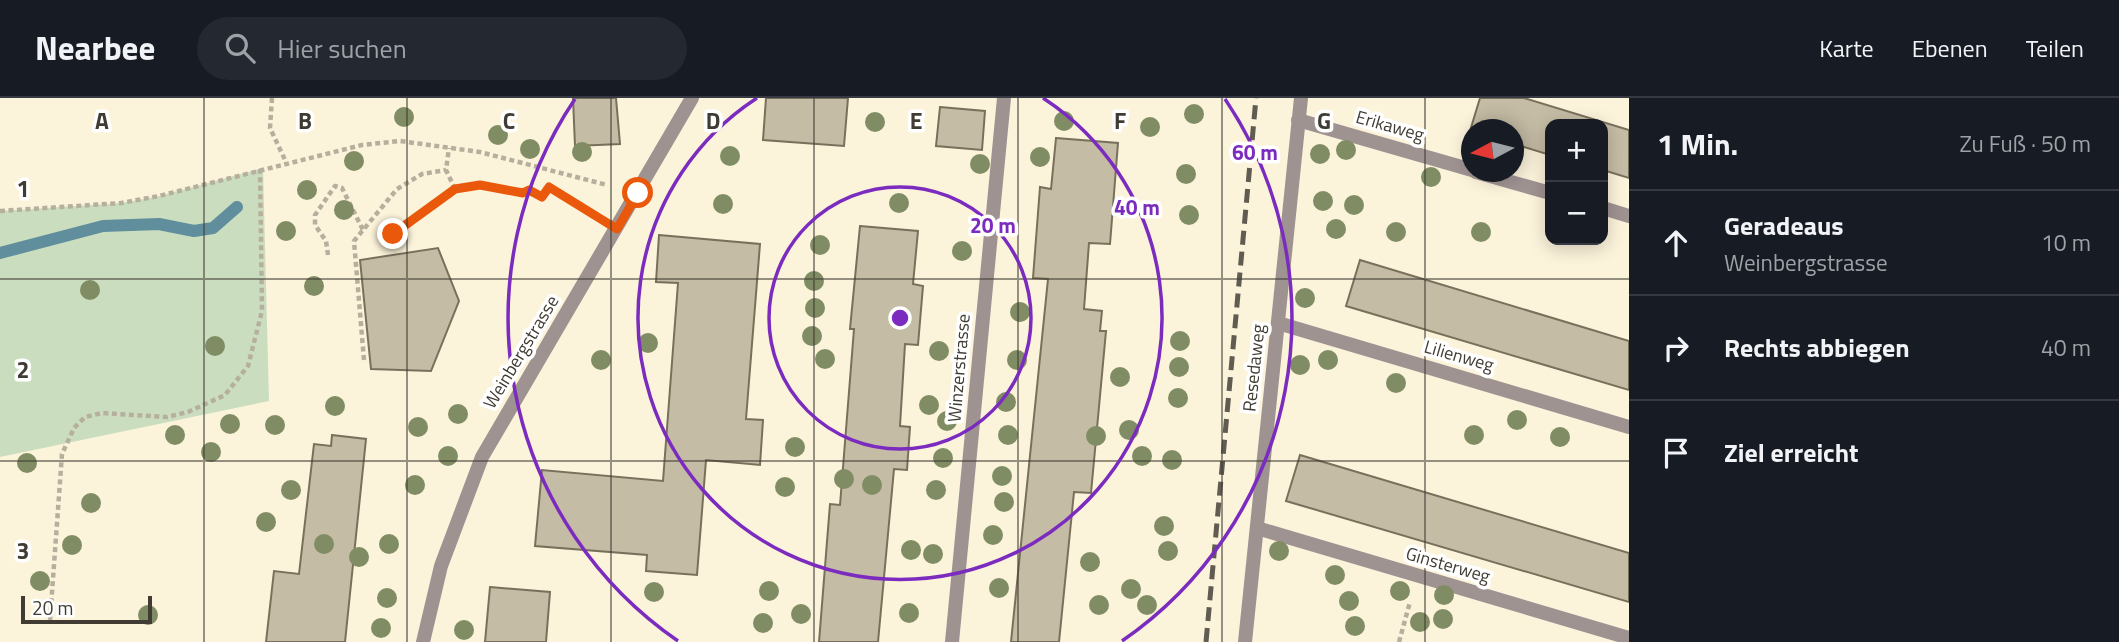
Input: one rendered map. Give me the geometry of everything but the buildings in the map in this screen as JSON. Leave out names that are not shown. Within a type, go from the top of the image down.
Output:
[{"type":"street","name":"Weinbergstrasse","points":[[423,642],[441,566],[482,457],[692,98]]},
{"type":"street","name":"Winzerstrasse","points":[[953,642],[1004,98]]},
{"type":"street","name":"Resedaweg","points":[[1245,642],[1301,98]]},
{"type":"street","name":"Erikaweg","points":[[1298,120],[1461,167]]},
{"type":"street","name":"Erikaweg","points":[[1512,182],[1545,192]]},
{"type":"street","points":[[1608,210],[1629,216]]},
{"type":"street","name":"Lilienweg","points":[[1278,323],[1629,427]]},
{"type":"street","name":"Ginsterweg","points":[[1256,528],[1629,638]]},
{"type":"path","points":[[272,98],[270,128],[286,162]]},
{"type":"path","points":[[0,211],[121,203],[362,145],[400,141],[480,152],[638,193]]},
{"type":"path","points":[[449,148],[446,170],[455,189]]},
{"type":"path","points":[[50,620],[62,454],[74,428],[85,417],[102,413],[167,417],[188,412],[225,395],[248,366],[262,311],[260,169]]},
{"type":"path","points":[[364,360],[354,241],[397,189],[422,174],[446,170]]},
{"type":"path","points":[[393,234],[455,189],[480,185],[523,193],[529,190],[542,197],[549,187],[617,229]]},
{"type":"path","points":[[328,255],[326,241],[315,225],[315,215],[335,186],[342,188],[363,230]]},
{"type":"path","points":[[1399,642],[1417,576]]},
{"type":"green space","points":[[263,168],[269,401],[0,457],[0,211],[121,203],[159,196]]},
{"type":"waterway","points":[[0,253],[103,226],[159,224],[194,231],[213,228],[237,207]]},
{"type":"railway","points":[[1206,642],[1256,98]]},
{"type":"route","points":[[393,234],[455,189],[480,185],[523,193],[529,190],[542,197],[549,187],[617,229],[638,193]]}]
